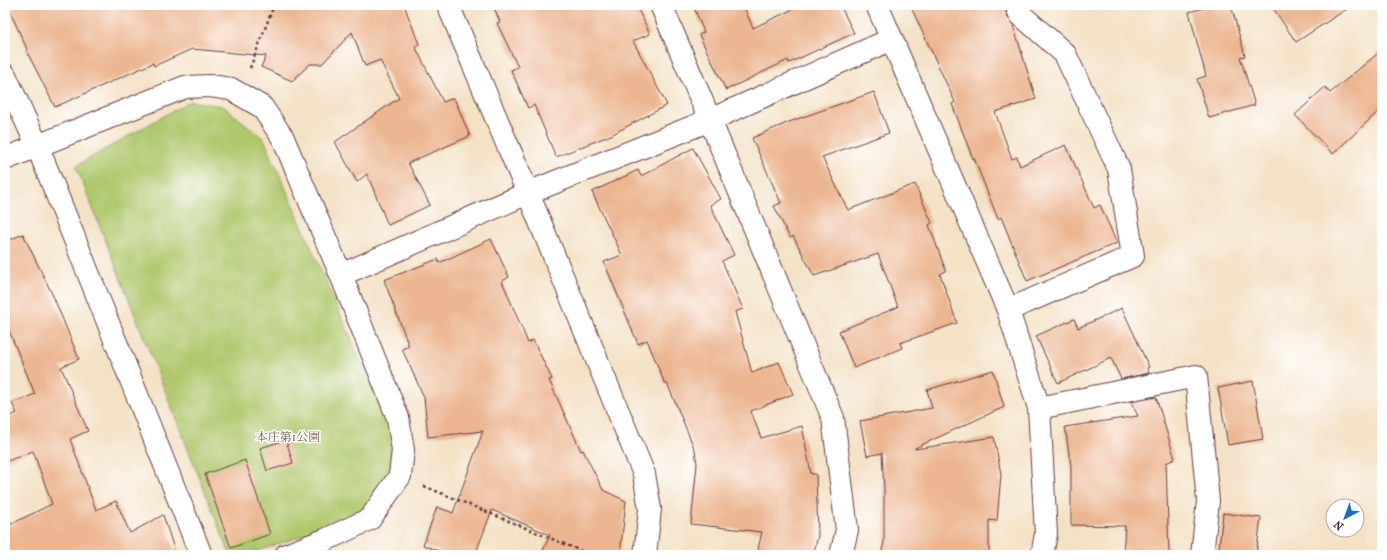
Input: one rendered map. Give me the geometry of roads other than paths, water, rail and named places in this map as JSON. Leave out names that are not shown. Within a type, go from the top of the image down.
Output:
[{"type":"street","points":[[448,5],[528,193],[644,474],[650,509],[645,555]]},
{"type":"street","points":[[661,5],[833,418],[847,530],[841,555]]},
{"type":"street","points":[[877,5],[1008,310],[1039,408],[1046,534],[1042,555]]},
{"type":"street","points":[[1008,310],[1133,256],[1119,168],[1065,54],[1020,14],[1016,5]]},
{"type":"street","points":[[341,275],[528,193],[710,120],[892,39]]},
{"type":"street","points":[[5,75],[37,145],[201,555]]},
{"type":"street","points":[[5,159],[185,87],[210,86],[231,89],[262,107],[282,138],[341,275],[398,418],[403,450],[400,476],[370,519],[326,540],[286,555]]},
{"type":"street","points":[[1039,408],[1196,376],[1208,501],[1202,555]]},
{"type":"park label","name":"本庄第1公園","points":[[288,437]]}]
